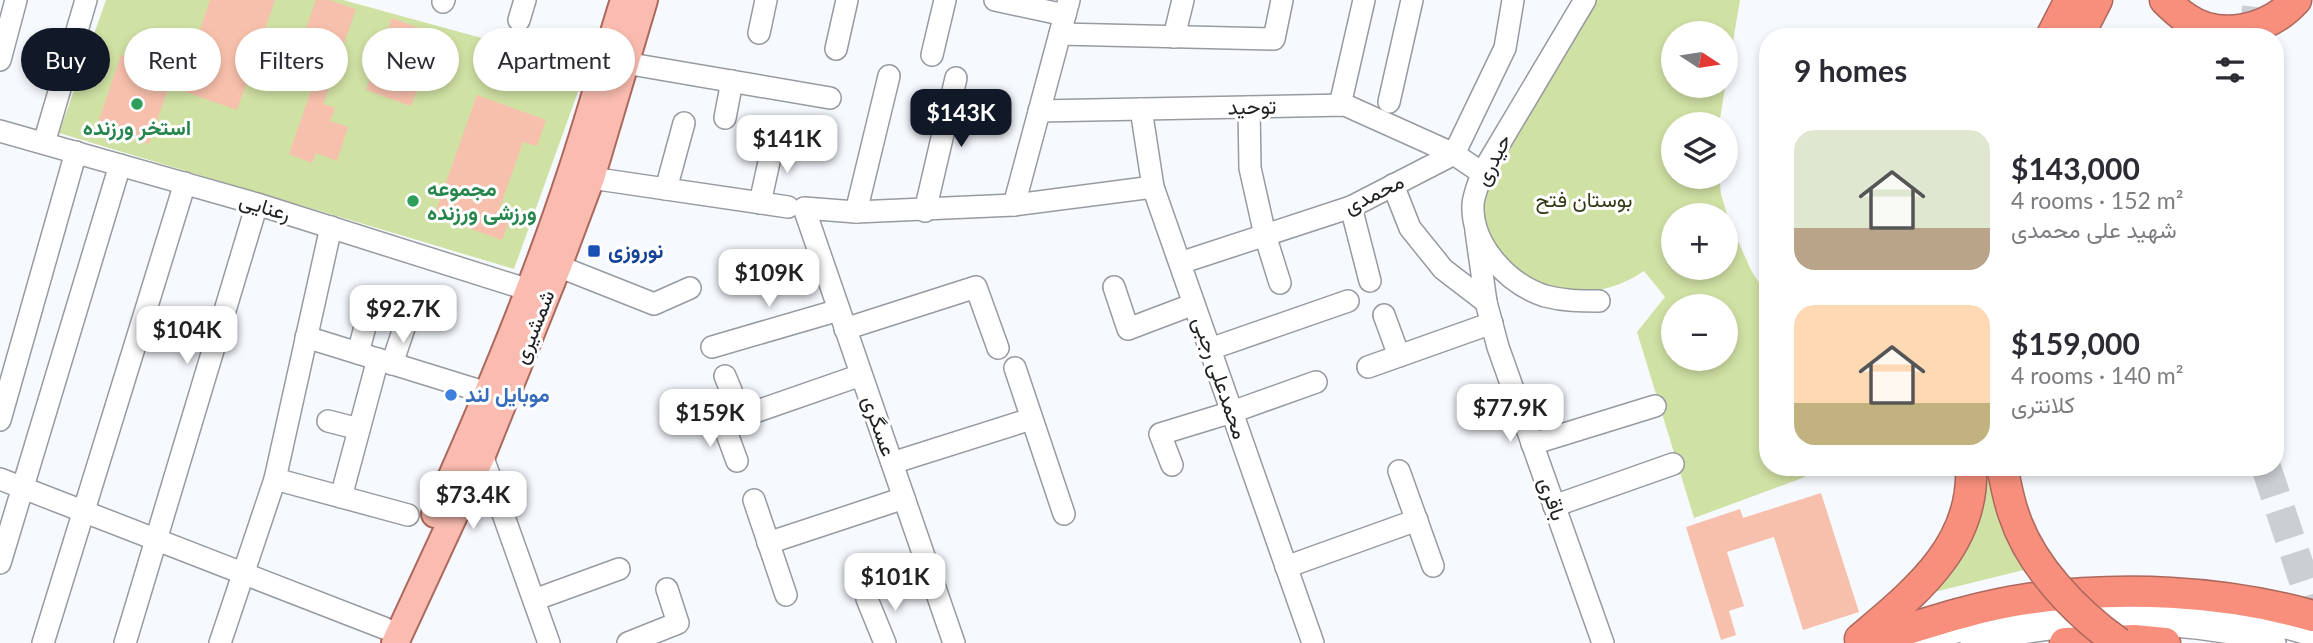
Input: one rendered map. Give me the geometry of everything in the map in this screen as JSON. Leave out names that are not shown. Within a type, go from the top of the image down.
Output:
[{"type":"highway","points":[[2056,28],[2070,0]]},
{"type":"highway","points":[[2083,28],[2097,0]]},
{"type":"highway","points":[[2165,0],[2187,19],[2210,28]]},
{"type":"highway","points":[[2249,28],[2262,25],[2285,12],[2296,0]]},
{"type":"highway","points":[[1855,643],[1917,589],[1953,543],[1967,508],[1970,476]]},
{"type":"highway","points":[[2004,476],[2014,516],[2044,573],[2104,633],[2119,643]]},
{"type":"highway","points":[[1862,643],[2025,599],[2098,593],[2210,597],[2263,604],[2313,616]]},
{"type":"highway","points":[[2065,643],[2134,640],[2165,643]]},
{"type":"main road","name":"شمشیری","points":[[620,28],[624,0]]},
{"type":"main road","name":"شمشیری","points":[[631,28],[644,0]]},
{"type":"main road","name":"شمشیری","points":[[389,637],[473,451],[537,294],[581,176],[606,91]]},
{"type":"street","points":[[0,60],[16,0]]},
{"type":"street","points":[[44,143],[86,0]]},
{"type":"street","points":[[759,33],[766,0]]},
{"type":"street","points":[[836,49],[844,0]]},
{"type":"street","points":[[932,55],[945,0]]},
{"type":"street","points":[[995,0],[1174,37],[1274,39],[1282,0]]},
{"type":"street","points":[[1174,37],[1183,0]]},
{"type":"street","points":[[1340,105],[1364,0]]},
{"type":"street","points":[[1389,102],[1412,0]]},
{"type":"street","points":[[1454,154],[1505,48],[1513,0]]},
{"type":"street","name":"حیدری","points":[[1476,231],[1473,203],[1482,173],[1585,0]]},
{"type":"street","points":[[1014,205],[1064,16]]},
{"type":"street","points":[[635,64],[830,99]]},
{"type":"street","points":[[856,212],[889,75]]},
{"type":"street","points":[[925,211],[956,78]]},
{"type":"street","points":[[725,118],[732,81]]},
{"type":"street","name":"توحید","points":[[1039,111],[1345,105],[1454,154],[1482,173]]},
{"type":"street","points":[[1249,107],[1250,168],[1265,235],[1280,284]]},
{"type":"street","name":"محمدعلی رجبی","points":[[1141,109],[1153,187],[1313,643]]},
{"type":"street","points":[[666,189],[684,123]]},
{"type":"street","name":"رعنایی","points":[[0,131],[257,204],[537,294]]},
{"type":"street","points":[[760,203],[774,139]]},
{"type":"street","points":[[0,420],[76,152]]},
{"type":"street","name":"محمدی","points":[[1180,263],[1351,207],[1454,154]]},
{"type":"street","points":[[0,563],[120,165]]},
{"type":"street","points":[[581,176],[760,203],[856,212],[1014,205],[1153,187]]},
{"type":"street","points":[[43,643],[185,183]]},
{"type":"street","points":[[1393,185],[1410,228],[1434,259],[1486,302]]},
{"type":"street","points":[[125,643],[257,204]]},
{"type":"street","name":"عسگری","points":[[796,207],[842,319],[904,498],[947,641]]},
{"type":"street","points":[[1351,207],[1370,281]]},
{"type":"street","points":[[220,643],[275,479],[331,227]]},
{"type":"street","points":[[1476,231],[1491,256],[1517,283],[1543,295],[1570,302],[1599,301]]},
{"type":"street","name":"باقری","points":[[1476,231],[1486,302],[1492,323],[1603,643]]},
{"type":"street","points":[[549,262],[654,304],[690,288]]},
{"type":"street","points":[[737,461],[733,420],[714,353],[976,287],[998,348]]},
{"type":"street","points":[[1114,287],[1128,329],[1194,304]]},
{"type":"street","points":[[1210,349],[1348,301]]},
{"type":"street","points":[[341,497],[376,359],[370,308]]},
{"type":"street","points":[[1384,315],[1399,356]]},
{"type":"street","points":[[1368,367],[1492,323]]},
{"type":"street","points":[[376,359],[405,325]]},
{"type":"street","points":[[306,337],[496,396]]},
{"type":"street","points":[[1014,368],[1064,513]]},
{"type":"street","points":[[733,420],[861,375]]},
{"type":"street","points":[[1172,465],[1160,435],[1316,382]]},
{"type":"street","points":[[1532,444],[1655,406]]},
{"type":"street","points":[[892,463],[1031,419]]},
{"type":"street","points":[[328,421],[359,429]]},
{"type":"street","points":[[473,451],[549,643]]},
{"type":"street","points":[[1554,506],[1673,464]]},
{"type":"street","points":[[1399,471],[1433,566]]},
{"type":"street","points":[[0,479],[243,573],[389,637]]},
{"type":"street","points":[[275,479],[408,515]]},
{"type":"street","points":[[768,543],[904,498]]},
{"type":"street","points":[[754,500],[786,595]]},
{"type":"street","points":[[1286,567],[1417,520]]},
{"type":"street","points":[[534,600],[619,569]]},
{"type":"street","points":[[628,643],[678,623],[667,589]]},
{"type":"street","points":[[867,598],[885,643]]},
{"type":"street","points":[[1911,643],[2039,615],[2137,609],[2248,619],[2313,636]]},
{"type":"street","points":[[1971,643],[2068,628],[2143,625],[2200,630],[2275,643]]},
{"type":"green space","name":"مجموعه ورزشی ورزنده","points":[[106,0],[343,0],[445,28],[362,28],[362,91],[459,91],[459,32],[473,36],[473,91],[578,91],[514,269],[59,133],[74,91],[110,91],[110,28],[96,28]]},
{"type":"green space","name":"بوستان فتح","points":[[1597,0],[1740,0],[1736,21],[1661,21],[1661,98],[1723,98],[1721,112],[1661,112],[1661,189],[1720,189],[1724,203],[1661,203],[1661,280],[1738,280],[1738,241],[1759,283],[1759,476],[1805,477],[1694,518],[1637,332],[1661,302],[1661,371],[1738,371],[1738,294],[1663,294],[1644,271],[1627,281],[1588,292],[1567,293],[1548,289],[1517,271],[1492,245],[1483,204],[1493,177]]},
{"type":"green space","points":[[1974,476],[1993,476],[2028,569],[1922,595]]},
{"type":"building","points":[[210,0],[275,0],[265,28],[235,28],[235,91],[244,91],[237,110],[183,91],[221,91],[221,28],[201,28]]},
{"type":"building","points":[[316,0],[329,0],[356,9],[348,32],[348,28],[306,28]]},
{"type":"building","points":[[392,18],[419,28],[388,28]]},
{"type":"building","points":[[121,55],[124,56],[124,91],[167,91],[149,144],[97,126]]},
{"type":"building","points":[[311,91],[328,91],[323,104],[335,108],[330,121],[348,127],[337,161],[316,153],[312,163],[289,154]]},
{"type":"building","points":[[369,91],[416,91],[411,106]]},
{"type":"building","points":[[477,95],[546,120],[537,146],[523,142],[498,213],[510,218],[502,240],[434,216]]},
{"type":"building","points":[[1821,493],[1859,612],[1803,630],[1774,537],[1727,552],[1744,606],[1729,611],[1736,635],[1721,640],[1686,527],[1740,509],[1743,518]]},
{"type":"tunnel","points":[[2255,28],[2258,0]]},
{"type":"tunnel","points":[[2269,476],[2313,608]]},
{"type":"place","name":"استخر ورزنده","points":[[137,104]]},
{"type":"place","name":"مجموعه ورزشی ورزنده","points":[[413,201]]},
{"type":"place","name":"نوروزی","points":[[594,251]]},
{"type":"place","name":"موبایل لند","points":[[451,395]]}]
